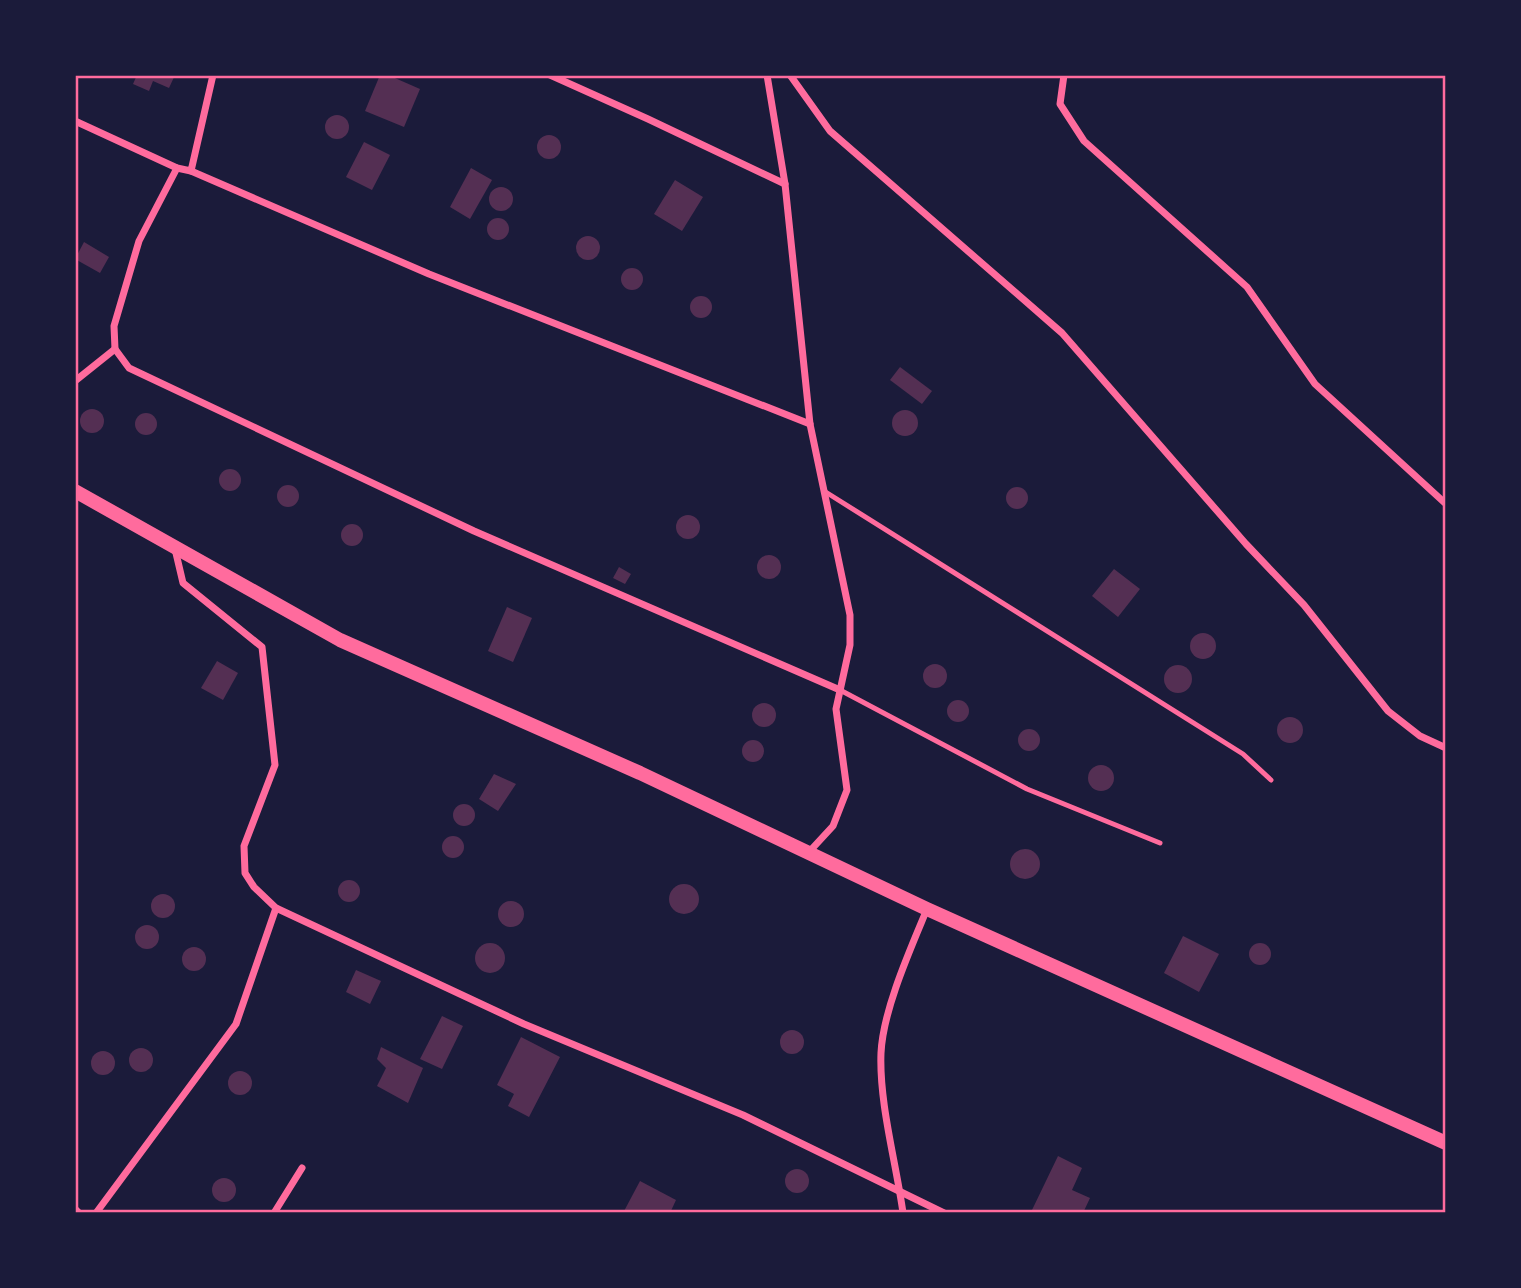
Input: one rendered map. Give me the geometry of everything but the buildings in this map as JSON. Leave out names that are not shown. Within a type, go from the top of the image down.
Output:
[{"type":"main road","points":[[75,491],[340,640],[640,773],[927,909],[1446,1143]]},
{"type":"street","points":[[191,171],[213,75]]},
{"type":"street","points":[[550,75],[785,184]]},
{"type":"street","points":[[766,75],[785,184],[810,424],[850,615],[850,645],[836,709],[846,790],[832,826],[809,852]]},
{"type":"street","points":[[790,75],[830,131],[1062,333],[1304,605],[1388,711],[1420,736],[1446,748]]},
{"type":"street","points":[[1064,75],[1060,104],[1084,141],[1247,287],[1315,384],[1446,504]]},
{"type":"street","points":[[75,121],[177,168],[191,171],[429,274],[810,424]]},
{"type":"street","points":[[177,168],[139,241],[114,326],[115,349],[129,368],[449,520],[840,690]]},
{"type":"street","points":[[75,381],[115,349]]},
{"type":"street","points":[[175,548],[183,583],[262,647],[275,765],[244,846],[245,873],[254,887],[276,908],[524,1024],[743,1115],[944,1213]]},
{"type":"street","points":[[96,1213],[236,1024],[276,908]]},
{"type":"street","points":[[903,1213],[883,1087],[881,1052],[900,975],[927,909]]},
{"type":"street","points":[[274,1213],[302,1168]]},
{"type":"street","points":[[75,1209],[79,1213]]},
{"type":"lane","points":[[824,491],[1243,754],[1271,780]]},
{"type":"lane","points":[[840,690],[1027,789],[1160,843]]}]
